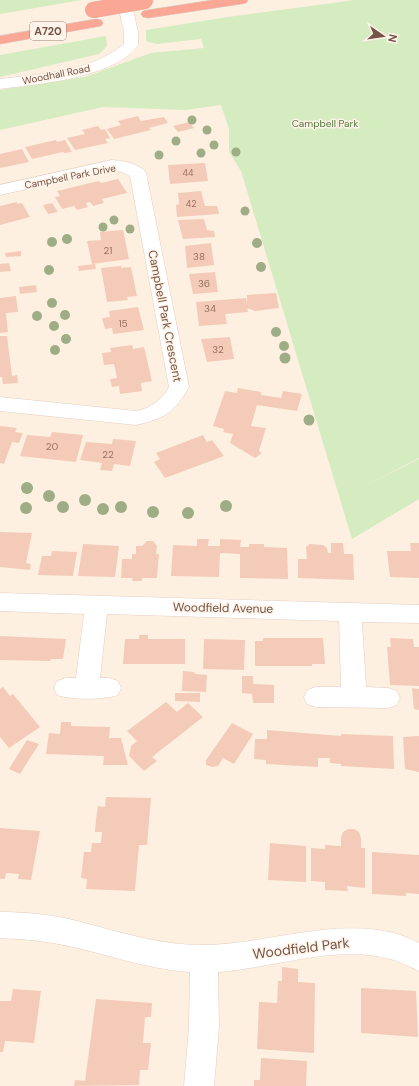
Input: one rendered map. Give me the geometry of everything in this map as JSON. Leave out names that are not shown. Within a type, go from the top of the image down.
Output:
[{"type":"highway","name":"A720","points":[[0,40],[94,16],[149,5],[241,0]]},
{"type":"highway","name":"A720","points":[[54,17],[94,16]]},
{"type":"street","name":"Woodhall Road","points":[[0,84],[63,75],[93,68],[126,52],[131,45],[131,32],[124,0]]},
{"type":"street","name":"Campbell Park Drive","points":[[0,190],[112,165],[124,166],[138,173]]},
{"type":"street","name":"Campbell Park Crescent","points":[[0,404],[136,418],[152,415],[163,408],[173,398],[179,387],[138,173]]},
{"type":"street","name":"Woodfield Avenue","points":[[0,602],[419,614]]},
{"type":"street","points":[[87,688],[96,605]]},
{"type":"street","points":[[350,611],[354,697]]},
{"type":"street","points":[[316,697],[388,698]]},
{"type":"street","name":"Woodfield Park","points":[[0,925],[27,925],[76,934],[165,956],[204,960],[229,958],[331,942],[387,944],[410,951],[419,957]]},
{"type":"street","points":[[199,1086],[204,1027],[204,960]]},
{"type":"green space","points":[[0,0],[82,0],[0,14]]},
{"type":"green space","name":"Campbell Park","points":[[355,0],[419,0],[419,458],[363,487],[419,459],[419,499],[352,539],[241,171],[229,152],[229,129],[221,105],[185,110],[103,107],[0,130],[0,90],[85,77],[151,53],[204,48],[201,39],[157,44],[146,41],[146,30],[228,17]]},
{"type":"green space","points":[[106,36],[107,46],[99,54],[0,77],[0,55]]},
{"type":"building","points":[[138,116],[141,121],[164,117],[168,123],[149,128],[151,130],[114,139],[107,129],[121,125],[118,121]]},
{"type":"building","points":[[189,122],[194,128],[178,132],[173,126]]},
{"type":"building","points":[[98,126],[101,130],[105,129],[110,138],[105,139],[108,143],[75,150],[67,138],[85,134],[82,130]]},
{"type":"building","points":[[56,140],[57,142],[65,140],[72,152],[63,152],[32,159],[25,147]]},
{"type":"building","points":[[22,149],[29,162],[0,168],[0,154]]},
{"type":"building","points":[[205,163],[208,181],[170,184],[168,165]]},
{"type":"building","points":[[118,179],[127,193],[102,199],[104,203],[93,206],[90,202],[86,203],[88,207],[77,210],[74,206],[62,209],[55,197],[60,196],[57,191],[99,181],[101,183]]},
{"type":"building","points":[[201,191],[205,206],[217,206],[219,214],[177,217],[176,205],[179,204],[178,193]]},
{"type":"building","points":[[17,202],[18,204],[22,203],[30,217],[0,225],[0,206]]},
{"type":"building","points":[[52,203],[58,212],[48,214],[43,205]]},
{"type":"building","points":[[204,219],[207,230],[214,231],[215,237],[183,239],[178,220]]},
{"type":"building","points":[[123,230],[129,259],[92,264],[87,241],[101,240],[100,232]]},
{"type":"building","points":[[211,243],[214,265],[187,268],[185,246]]},
{"type":"building","points":[[21,251],[21,256],[6,257],[5,253]]},
{"type":"building","points":[[9,263],[11,271],[0,272],[0,264]]},
{"type":"building","points":[[95,264],[96,269],[79,271],[78,266]]},
{"type":"building","points":[[121,266],[121,268],[131,267],[137,296],[127,297],[128,300],[107,302],[101,268]]},
{"type":"building","points":[[215,272],[218,292],[193,294],[189,274]]},
{"type":"building","points":[[36,285],[37,292],[20,294],[19,287]]},
{"type":"building","points":[[276,293],[279,308],[255,311],[247,308],[247,295]]},
{"type":"building","points":[[16,296],[18,312],[6,313],[8,332],[0,333],[0,298]]},
{"type":"building","points":[[246,298],[248,312],[225,314],[227,324],[199,326],[196,302]]},
{"type":"building","points":[[138,307],[144,330],[113,334],[112,328],[105,329],[102,318],[110,317],[109,311]]},
{"type":"building","points":[[0,336],[7,336],[12,376],[17,375],[18,383],[3,384],[2,377],[0,377]]},
{"type":"building","points":[[230,337],[234,359],[207,362],[201,339]]},
{"type":"building","points":[[132,345],[133,349],[144,347],[152,381],[141,383],[142,391],[120,394],[119,386],[112,387],[110,379],[117,378],[114,364],[104,365],[102,353],[111,352],[110,348]]},
{"type":"building","points":[[238,388],[261,392],[261,395],[281,398],[283,391],[302,394],[297,411],[257,405],[251,426],[266,428],[259,451],[262,453],[255,458],[230,443],[233,434],[223,432],[224,429],[213,426],[225,391],[237,393]]},
{"type":"building","points":[[0,426],[17,428],[15,432],[23,433],[19,443],[12,442],[4,464],[0,463]]},
{"type":"building","points":[[52,432],[83,435],[76,462],[20,456],[27,435],[50,437]]},
{"type":"building","points":[[203,435],[207,442],[212,440],[224,456],[165,478],[154,462],[160,459],[156,453]]},
{"type":"building","points":[[113,439],[136,441],[130,466],[114,464],[112,471],[100,470],[102,463],[80,460],[86,442],[112,444]]},
{"type":"building","points":[[0,532],[32,533],[26,563],[31,564],[30,570],[0,567]]},
{"type":"building","points":[[197,539],[209,539],[208,546],[220,546],[220,539],[241,540],[240,547],[249,547],[249,544],[264,544],[264,547],[287,548],[288,579],[240,578],[240,554],[220,553],[219,577],[171,576],[173,545],[197,546]]},
{"type":"building","points":[[147,541],[153,541],[157,546],[156,554],[159,554],[157,578],[142,578],[142,581],[132,581],[133,578],[121,578],[122,559],[132,559],[132,554],[136,554],[136,546],[142,546]]},
{"type":"building","points":[[331,543],[343,543],[344,554],[353,554],[354,580],[298,578],[298,559],[307,559],[306,547],[310,544],[323,545],[327,548],[328,553],[331,553]]},
{"type":"building","points":[[410,543],[419,543],[419,578],[390,577],[387,551],[411,551]]},
{"type":"building","points":[[83,544],[119,546],[115,577],[78,576]]},
{"type":"building","points":[[52,551],[77,552],[73,576],[38,575],[42,556],[51,556]]},
{"type":"building","points":[[139,635],[148,635],[148,639],[185,639],[185,664],[123,664],[125,639],[139,639]]},
{"type":"building","points":[[0,636],[66,639],[63,659],[51,659],[50,661],[0,660]]},
{"type":"building","points":[[263,638],[323,638],[325,664],[312,664],[312,666],[255,666],[255,641],[263,641]]},
{"type":"building","points":[[390,638],[413,639],[414,647],[419,647],[419,686],[390,685],[387,647],[391,647]]},
{"type":"building","points":[[204,639],[245,640],[244,670],[203,669]]},
{"type":"building","points":[[183,671],[207,675],[206,692],[182,691]]},
{"type":"building","points":[[242,676],[253,676],[253,684],[274,685],[274,703],[253,703],[252,694],[242,693]]},
{"type":"building","points":[[3,687],[10,696],[13,694],[40,727],[9,748],[0,737],[0,689]]},
{"type":"building","points":[[412,688],[419,689],[419,710],[414,709]]},
{"type":"building","points":[[175,693],[200,693],[200,702],[175,701]]},
{"type":"building","points":[[166,702],[177,712],[188,703],[203,717],[152,757],[157,761],[144,771],[129,756],[131,746],[137,741],[127,731]]},
{"type":"building","points":[[61,722],[71,722],[71,726],[110,727],[109,738],[121,738],[128,765],[103,765],[104,756],[46,754],[49,733],[60,734]]},
{"type":"building","points":[[232,723],[253,734],[234,764],[223,758],[218,766],[212,767],[206,765],[206,760]]},
{"type":"building","points":[[267,730],[341,736],[341,734],[393,736],[394,769],[341,766],[341,764],[330,763],[330,758],[318,758],[318,767],[266,764],[266,760],[254,759],[255,739],[267,739]]},
{"type":"building","points":[[419,736],[419,772],[405,769],[403,737]]},
{"type":"building","points":[[27,740],[39,744],[20,774],[9,769]]},
{"type":"building","points":[[106,797],[151,798],[147,845],[139,845],[135,891],[86,889],[87,879],[81,878],[84,852],[91,852],[92,843],[101,843],[102,832],[95,832],[96,819],[98,806],[105,807]]},
{"type":"building","points":[[0,828],[40,831],[31,880],[18,879],[19,874],[6,873],[5,879],[0,879]]},
{"type":"building","points":[[348,829],[354,829],[359,832],[361,838],[361,848],[365,848],[365,888],[347,886],[348,891],[325,890],[325,882],[311,881],[311,848],[325,849],[325,845],[341,846],[341,837],[343,832]]},
{"type":"building","points":[[270,843],[306,846],[306,882],[268,880]]},
{"type":"building","points":[[372,852],[419,855],[419,894],[406,893],[406,896],[372,894]]},
{"type":"building","points":[[282,967],[298,969],[298,982],[315,983],[314,1053],[257,1049],[259,1002],[277,1003],[278,981],[282,981]]},
{"type":"building","points":[[361,988],[416,991],[418,1037],[361,1033]]},
{"type":"building","points":[[13,989],[41,991],[34,1043],[5,1041],[3,1052],[0,1052],[0,1001],[11,1001]]},
{"type":"building","points":[[96,999],[152,1003],[151,1017],[145,1017],[143,1043],[151,1043],[148,1070],[140,1070],[139,1085],[74,1086],[75,1080],[85,1081]]},
{"type":"building","points":[[261,1058],[307,1061],[306,1086],[254,1086],[254,1080],[260,1080]]}]
